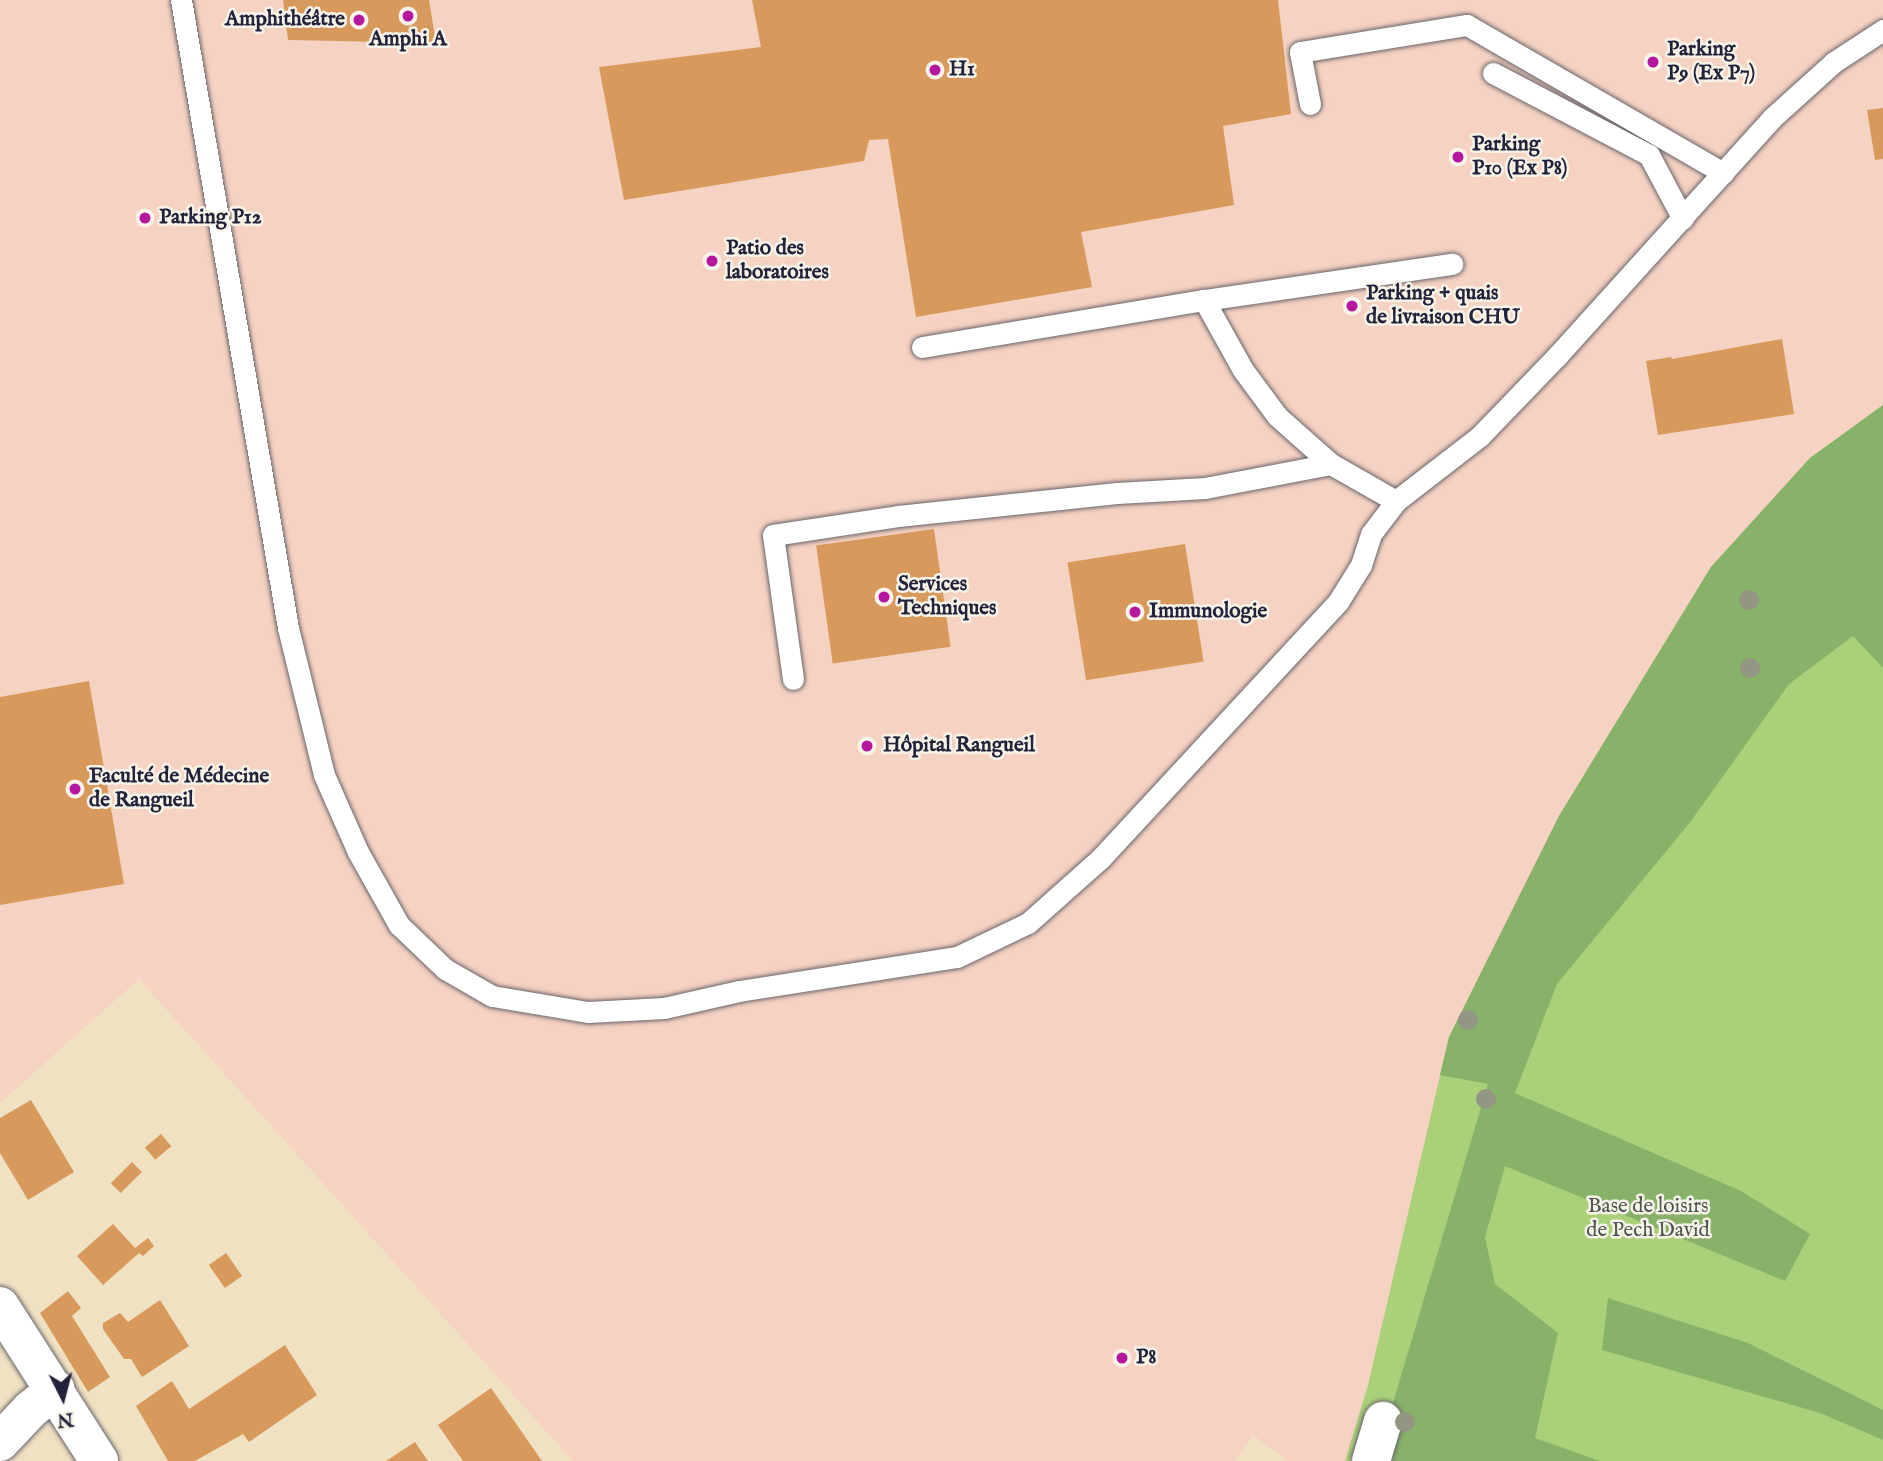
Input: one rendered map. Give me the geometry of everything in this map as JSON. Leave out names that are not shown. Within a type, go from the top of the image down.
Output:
[{"type":"street","points":[[0,1306],[99,1461]]},
{"type":"street","points":[[0,1443],[30,1410],[56,1390]]},
{"type":"street","points":[[1371,1461],[1383,1421]]},
{"type":"lane","points":[[181,0],[288,628],[324,775],[358,852],[399,925],[445,969],[492,996],[588,1012],[664,1008],[739,991],[957,957],[1028,923],[1101,858],[1338,601],[1361,565],[1371,534],[1396,501],[1480,436],[1683,219],[1772,118],[1834,62],[1883,30]]},
{"type":"lane","points":[[1310,104],[1300,52],[1467,25],[1723,173]]},
{"type":"lane","points":[[1493,73],[1649,155],[1683,219]]},
{"type":"lane","points":[[922,346],[1204,300],[1452,264]]},
{"type":"lane","points":[[1204,300],[1243,370],[1277,416],[1331,464],[1396,501]]},
{"type":"lane","points":[[793,679],[773,535],[898,516],[1205,488],[1331,464]]},
{"type":"shaded area","name":"Hôpital Rangueil","points":[[0,0],[1883,0],[1883,405],[1810,458],[1449,1037],[1368,1385],[1345,1461],[1289,1461],[1253,1435],[1234,1461],[573,1461],[139,979],[0,1103]]},
{"type":"green space","name":"Base de loisirs de Pech David","points":[[1883,405],[1883,1461],[1345,1461],[1368,1385],[1449,1037],[1559,816],[1711,567],[1810,458]]},
{"type":"green space","points":[[1883,405],[1883,668],[1853,636],[1789,684],[1691,821],[1557,984],[1515,1093],[1741,1191],[1810,1234],[1785,1281],[1505,1166],[1485,1237],[1495,1284],[1558,1333],[1535,1438],[1600,1461],[1393,1461],[1392,1406],[1488,1084],[1440,1075],[1449,1037],[1559,816],[1711,567],[1810,458]]},
{"type":"green space","points":[[1608,1298],[1748,1343],[1883,1410],[1883,1440],[1820,1413],[1602,1350]]},
{"type":"building","name":"Amphithéâtre","points":[[283,0],[429,0],[436,43],[288,40]]},
{"type":"building","points":[[752,0],[1278,0],[1291,114],[1223,126],[1234,205],[1081,232],[1092,287],[916,317],[888,139],[869,140],[864,161],[624,200],[599,67],[761,47]]},
{"type":"building","points":[[1883,108],[1883,159],[1875,160],[1867,110]]},
{"type":"building","points":[[1782,339],[1794,414],[1658,435],[1646,361],[1672,359]]},
{"type":"building","name":"Services Techniques","points":[[934,529],[951,647],[833,663],[816,546]]},
{"type":"building","name":"Immunologie","points":[[1185,544],[1204,662],[1086,680],[1067,563]]},
{"type":"building","points":[[89,681],[124,884],[0,905],[0,697]]},
{"type":"building","points":[[31,1100],[74,1172],[28,1200],[0,1153],[0,1118]]},
{"type":"building","points":[[161,1134],[171,1146],[155,1160],[145,1147]]},
{"type":"building","points":[[132,1162],[142,1172],[121,1193],[111,1183]]},
{"type":"building","points":[[113,1224],[135,1248],[148,1238],[154,1246],[143,1256],[139,1253],[103,1285],[77,1256]]},
{"type":"building","points":[[226,1253],[242,1276],[225,1288],[209,1265]]},
{"type":"building","points":[[68,1291],[81,1308],[72,1316],[110,1377],[88,1392],[40,1313]]},
{"type":"building","points":[[160,1300],[189,1346],[142,1377],[131,1359],[124,1359],[103,1329],[103,1323],[120,1313],[128,1322]]},
{"type":"building","points":[[285,1345],[317,1395],[249,1442],[243,1434],[195,1461],[168,1461],[136,1406],[172,1381],[189,1409]]},
{"type":"building","points":[[491,1388],[542,1461],[463,1461],[438,1425]]},
{"type":"building","points":[[415,1442],[428,1461],[386,1461]]},
{"type":"place","name":"Amphi A","points":[[408,16]]},
{"type":"place","name":"Amphithéâtre","points":[[359,20]]},
{"type":"place","name":"Parking P9 (Ex P7)","points":[[1653,62]]},
{"type":"place","name":"H1","points":[[935,70]]},
{"type":"place","name":"Parking P10 (Ex P8)","points":[[1458,157]]},
{"type":"place","name":"Parking P12","points":[[145,218]]},
{"type":"place","name":"Patio des laboratoires","points":[[712,261]]},
{"type":"place","name":"Parking + quais de livraison CHU","points":[[1352,306]]},
{"type":"place","name":"Services Techniques","points":[[884,597]]},
{"type":"place","name":"Immunologie","points":[[1135,612]]},
{"type":"place","name":"Hôpital Rangueil","points":[[867,746]]},
{"type":"place","name":"Faculté de Médecine de Rangueil","points":[[75,789]]},
{"type":"place","name":"P8","points":[[1122,1358]]}]
